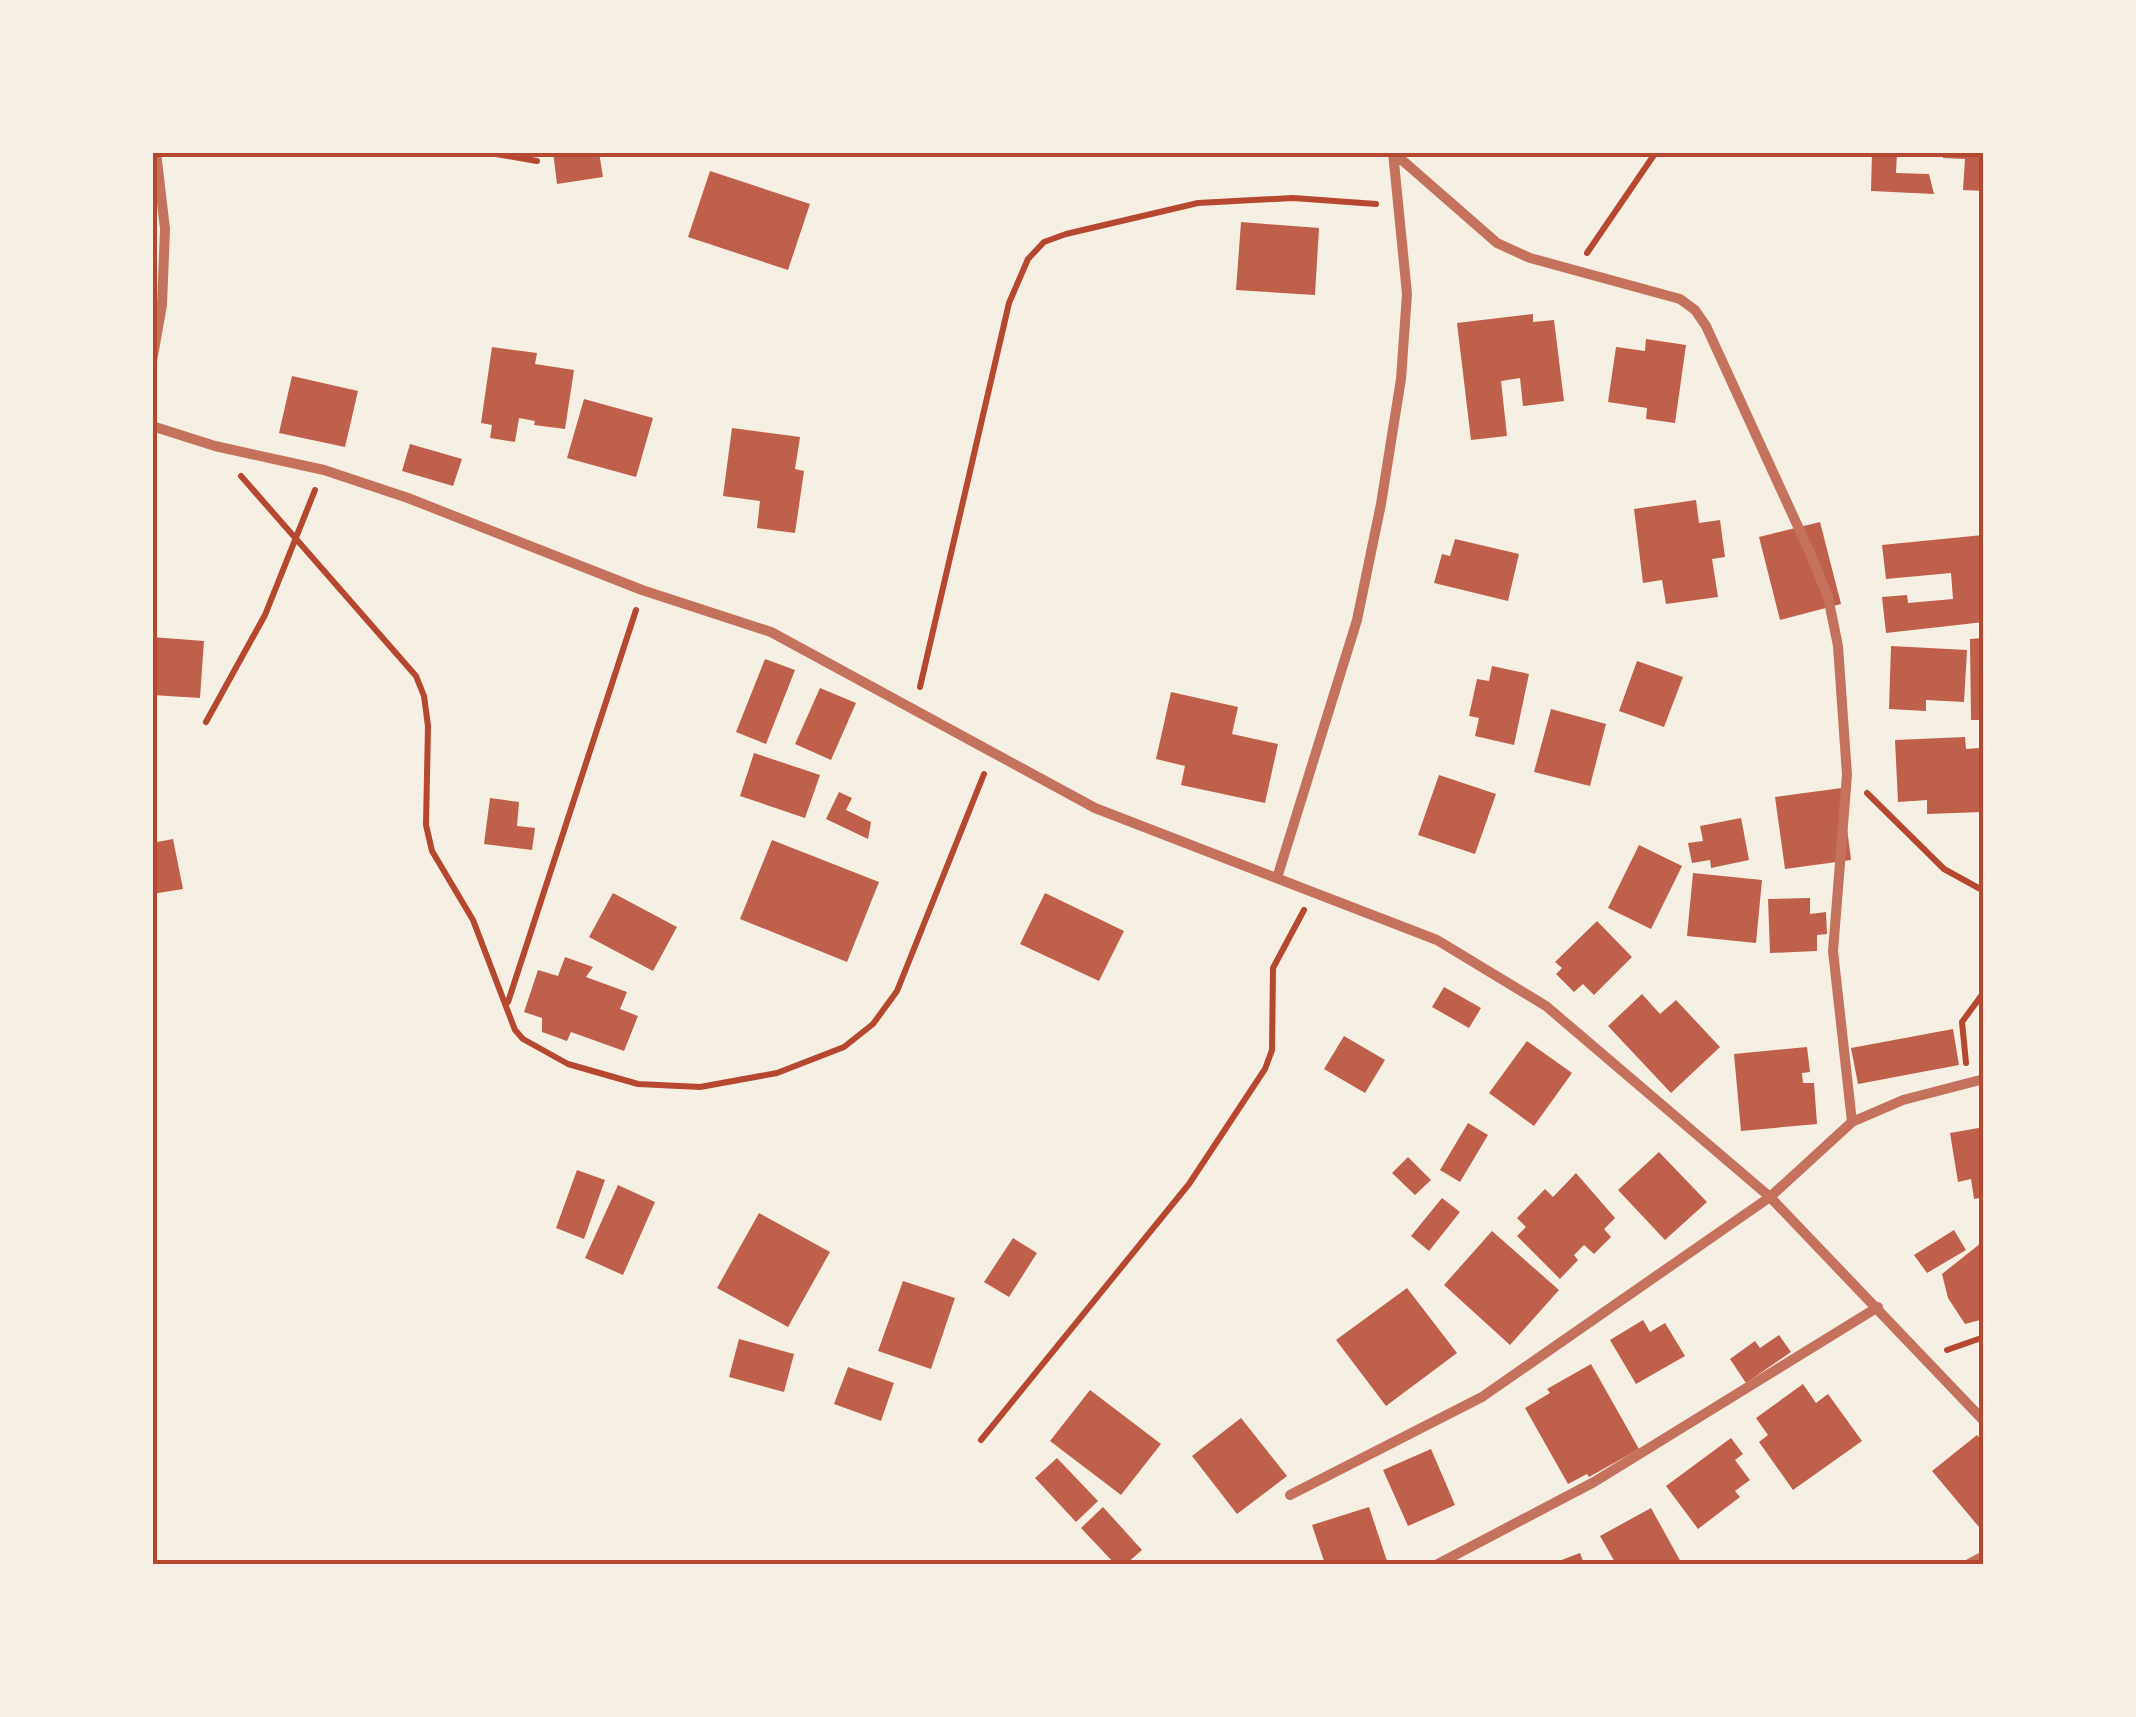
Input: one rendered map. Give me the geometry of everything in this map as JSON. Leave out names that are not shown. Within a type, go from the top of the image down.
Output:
[{"type":"street","points":[[152,361],[162,305],[165,230],[156,152]]},
{"type":"street","points":[[1394,153],[1496,243],[1530,258],[1680,299],[1696,310],[1706,326],[1828,597],[1838,646],[1846,775],[1834,952],[1852,1122]]},
{"type":"street","points":[[1277,878],[1357,620],[1381,504],[1400,379],[1407,294],[1394,153]]},
{"type":"street","points":[[152,426],[215,446],[324,470],[510,535],[642,590],[771,632],[1095,808],[1437,940],[1546,1006],[1770,1197],[1984,1421]]},
{"type":"street","points":[[1290,1494],[1482,1397],[1770,1197],[1852,1122],[1902,1100],[1984,1079]]},
{"type":"street","points":[[1438,1564],[1594,1482],[1878,1307]]},
{"type":"street","points":[[1969,1564],[1984,1556]]},
{"type":"path","points":[[484,152],[538,161]]},
{"type":"path","points":[[1576,271],[1656,152]]},
{"type":"path","points":[[916,712],[928,642],[1008,302],[1028,260],[1044,242],[1198,203],[1293,198],[1396,205]]},
{"type":"path","points":[[215,446],[416,676],[424,696],[428,726],[426,825],[432,851],[473,920],[515,1030],[523,1039],[568,1064],[638,1084],[700,1088],[776,1073],[844,1047],[873,1024],[897,991],[992,754]]},
{"type":"path","points":[[206,722],[265,615],[324,470]]},
{"type":"path","points":[[507,1005],[642,590]]},
{"type":"path","points":[[1846,775],[1944,869],[1984,892]]},
{"type":"path","points":[[981,1440],[1189,1184],[1265,1068],[1272,1050],[1273,968],[1314,892]]},
{"type":"path","points":[[1969,1081],[1962,1022],[1984,992]]},
{"type":"path","points":[[1925,1358],[1984,1337]]},
{"type":"building","points":[[553,152],[599,152],[603,177],[557,184]]},
{"type":"building","points":[[1872,152],[1897,152],[1896,173],[1929,174],[1934,194],[1871,191]]},
{"type":"building","points":[[1944,152],[1984,152],[1984,191],[1963,190],[1965,159],[1943,158]]},
{"type":"building","points":[[710,171],[810,204],[788,270],[688,237]]},
{"type":"building","points":[[1241,222],[1319,228],[1315,295],[1236,290]]},
{"type":"building","points":[[1533,314],[1533,322],[1554,320],[1564,401],[1523,406],[1520,378],[1501,381],[1507,436],[1471,440],[1457,323]]},
{"type":"building","points":[[1646,339],[1686,345],[1675,423],[1646,419],[1647,408],[1608,402],[1616,347],[1645,351]]},
{"type":"building","points":[[492,347],[537,353],[535,364],[574,370],[565,429],[534,425],[535,421],[519,418],[515,442],[490,438],[492,425],[481,423]]},
{"type":"building","points":[[292,376],[358,391],[345,447],[279,433]]},
{"type":"building","points":[[584,399],[653,418],[636,477],[567,458]]},
{"type":"building","points":[[732,428],[800,437],[795,469],[804,471],[795,533],[757,528],[760,501],[723,496]]},
{"type":"building","points":[[410,444],[462,459],[453,486],[402,471]]},
{"type":"building","points":[[1696,500],[1699,523],[1720,520],[1725,557],[1712,559],[1718,597],[1666,604],[1662,580],[1643,583],[1634,509]]},
{"type":"building","points":[[1820,522],[1841,604],[1780,620],[1759,537]]},
{"type":"building","points":[[1983,535],[1984,622],[1886,633],[1882,597],[1907,595],[1908,603],[1953,599],[1951,573],[1886,579],[1882,545]]},
{"type":"building","points":[[1455,539],[1519,554],[1508,601],[1434,583],[1442,554],[1450,556]]},
{"type":"building","points":[[152,637],[204,641],[200,698],[152,695]]},
{"type":"building","points":[[1984,638],[1984,720],[1971,720],[1970,639]]},
{"type":"building","points":[[1891,646],[1967,650],[1964,702],[1926,700],[1926,711],[1889,709]]},
{"type":"building","points":[[765,659],[795,670],[766,744],[736,732]]},
{"type":"building","points":[[1637,661],[1683,677],[1664,727],[1619,711]]},
{"type":"building","points":[[1492,666],[1529,674],[1514,745],[1475,736],[1479,718],[1469,716],[1477,679],[1489,681]]},
{"type":"building","points":[[820,688],[856,703],[831,760],[795,744]]},
{"type":"building","points":[[1171,692],[1238,707],[1232,734],[1278,744],[1265,803],[1181,785],[1185,766],[1156,759]]},
{"type":"building","points":[[1551,709],[1606,724],[1590,786],[1534,772]]},
{"type":"building","points":[[1965,737],[1966,749],[1979,748],[1982,812],[1927,814],[1927,800],[1898,802],[1895,740]]},
{"type":"building","points":[[754,753],[820,775],[805,818],[740,796]]},
{"type":"building","points":[[1439,775],[1496,794],[1475,854],[1418,835]]},
{"type":"building","points":[[1842,788],[1851,860],[1785,869],[1775,797]]},
{"type":"building","points":[[839,792],[852,798],[846,810],[871,822],[868,839],[826,819]]},
{"type":"building","points":[[490,798],[519,802],[517,826],[535,828],[532,850],[484,844]]},
{"type":"building","points":[[1741,818],[1749,860],[1711,868],[1710,860],[1692,863],[1688,843],[1703,841],[1700,826]]},
{"type":"building","points":[[173,839],[183,889],[152,894],[152,843]]},
{"type":"building","points":[[772,840],[879,882],[847,962],[740,919]]},
{"type":"building","points":[[1639,845],[1682,866],[1651,929],[1608,908]]},
{"type":"building","points":[[1693,873],[1762,880],[1756,943],[1687,936]]},
{"type":"building","points":[[613,893],[677,927],[653,971],[589,937]]},
{"type":"building","points":[[1045,893],[1124,931],[1099,981],[1020,944]]},
{"type":"building","points":[[1810,898],[1810,914],[1826,912],[1827,934],[1817,935],[1817,951],[1770,953],[1768,899]]},
{"type":"building","points":[[1597,921],[1632,957],[1594,995],[1583,984],[1574,992],[1556,974],[1562,968],[1555,962]]},
{"type":"building","points":[[565,957],[593,967],[586,977],[627,992],[620,1009],[638,1016],[624,1051],[571,1032],[567,1041],[542,1032],[542,1018],[524,1012],[538,970],[558,976]]},
{"type":"building","points":[[1444,987],[1481,1008],[1469,1028],[1432,1007]]},
{"type":"building","points":[[1642,994],[1660,1014],[1676,1000],[1720,1047],[1671,1093],[1608,1026]]},
{"type":"building","points":[[1953,1029],[1959,1065],[1858,1084],[1851,1048]]},
{"type":"building","points":[[1344,1036],[1385,1060],[1365,1093],[1324,1069]]},
{"type":"building","points":[[1527,1041],[1572,1073],[1534,1126],[1489,1093]]},
{"type":"building","points":[[1807,1047],[1810,1072],[1802,1073],[1803,1083],[1814,1083],[1817,1124],[1741,1131],[1734,1054]]},
{"type":"building","points":[[1468,1123],[1488,1135],[1460,1182],[1440,1170]]},
{"type":"building","points":[[1984,1127],[1984,1197],[1974,1199],[1971,1179],[1958,1182],[1950,1133]]},
{"type":"building","points":[[1659,1152],[1707,1202],[1665,1240],[1618,1190]]},
{"type":"building","points":[[1408,1157],[1431,1180],[1415,1195],[1392,1173]]},
{"type":"building","points":[[577,1170],[605,1180],[584,1239],[556,1228]]},
{"type":"building","points":[[1576,1173],[1615,1218],[1604,1229],[1611,1237],[1594,1254],[1584,1245],[1574,1255],[1578,1260],[1560,1279],[1517,1236],[1526,1227],[1517,1218],[1545,1189],[1553,1197]]},
{"type":"building","points":[[618,1185],[655,1202],[623,1275],[585,1258]]},
{"type":"building","points":[[1442,1198],[1460,1212],[1429,1251],[1411,1236]]},
{"type":"building","points":[[759,1213],[830,1252],[788,1327],[717,1288]]},
{"type":"building","points":[[1954,1230],[1966,1250],[1927,1273],[1914,1255]]},
{"type":"building","points":[[1492,1231],[1559,1290],[1510,1345],[1444,1285]]},
{"type":"building","points":[[1013,1238],[1037,1253],[1009,1297],[984,1282]]},
{"type":"building","points":[[1981,1243],[1984,1319],[1965,1324],[1948,1298],[1942,1274]]},
{"type":"building","points":[[903,1281],[955,1298],[931,1369],[878,1351]]},
{"type":"building","points":[[1407,1288],[1457,1353],[1386,1406],[1336,1340]]},
{"type":"building","points":[[1643,1320],[1650,1332],[1665,1323],[1685,1356],[1636,1384],[1610,1340]]},
{"type":"building","points":[[1779,1335],[1791,1352],[1746,1383],[1730,1359],[1755,1341],[1760,1348]]},
{"type":"building","points":[[739,1339],[794,1354],[784,1392],[729,1377]]},
{"type":"building","points":[[1591,1364],[1639,1449],[1589,1477],[1587,1474],[1568,1484],[1525,1408],[1550,1393],[1547,1389]]},
{"type":"building","points":[[848,1367],[894,1383],[881,1421],[834,1404]]},
{"type":"building","points":[[1803,1384],[1816,1403],[1828,1394],[1862,1441],[1793,1490],[1759,1442],[1768,1435],[1756,1418]]},
{"type":"building","points":[[1090,1390],[1161,1444],[1121,1495],[1050,1441]]},
{"type":"building","points":[[1241,1418],[1287,1476],[1237,1514],[1192,1456]]},
{"type":"building","points":[[1977,1435],[1984,1443],[1984,1533],[1932,1471]]},
{"type":"building","points":[[1731,1438],[1743,1454],[1735,1460],[1750,1480],[1735,1491],[1740,1497],[1698,1529],[1666,1486]]},
{"type":"building","points":[[1431,1449],[1455,1505],[1408,1526],[1383,1470]]},
{"type":"building","points":[[1057,1458],[1098,1501],[1076,1522],[1035,1478]]},
{"type":"building","points":[[1103,1507],[1142,1550],[1126,1564],[1115,1564],[1081,1528]]},
{"type":"building","points":[[1369,1507],[1388,1564],[1325,1564],[1312,1525]]},
{"type":"building","points":[[1651,1508],[1682,1564],[1616,1564],[1600,1536]]},
{"type":"building","points":[[1580,1553],[1584,1564],[1551,1564]]}]
